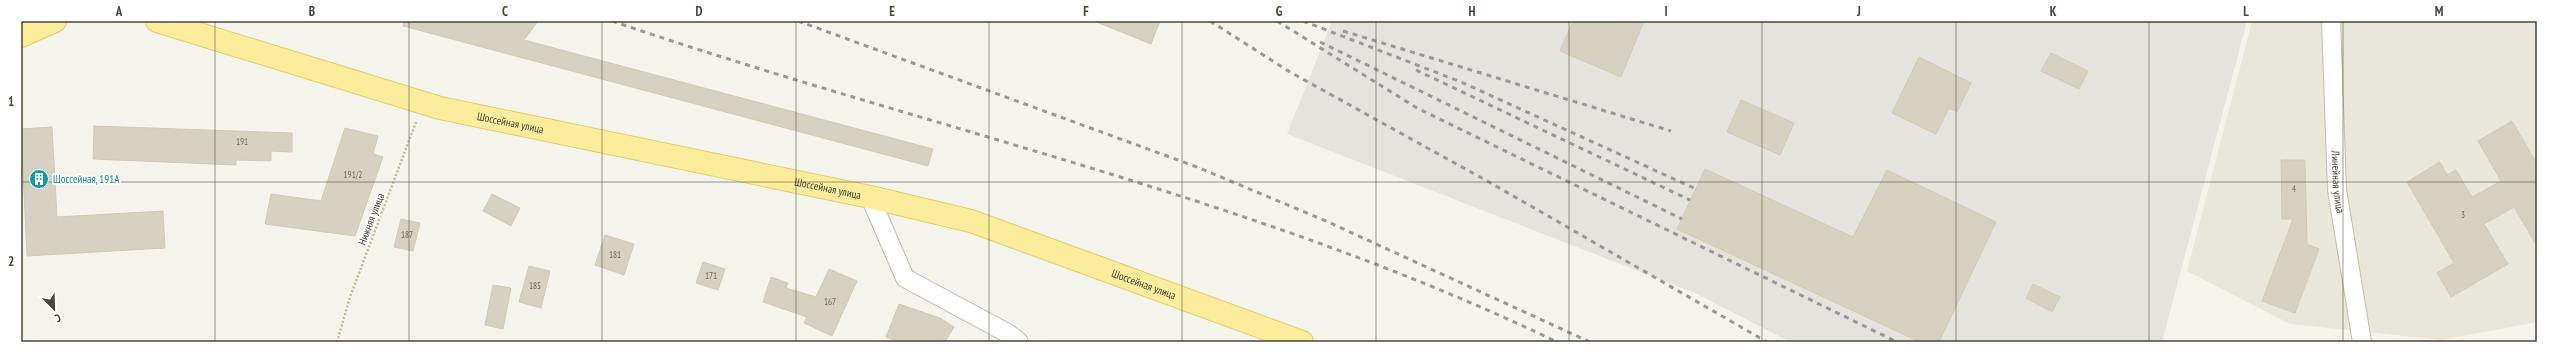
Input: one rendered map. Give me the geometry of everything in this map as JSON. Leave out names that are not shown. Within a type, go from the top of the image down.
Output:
[{"type":"main road","points":[[21,36],[55,21]]},
{"type":"main road","name":"Шоссейная улица","points":[[157,21],[423,103],[870,197],[971,221],[1302,342]]},
{"type":"street","name":"Линейная улица","points":[[2331,21],[2338,190],[2362,342]]},
{"type":"street","name":"Шоссейная улица","points":[[870,197],[905,278],[1009,334],[1019,342]]},
{"type":"path","name":"Нижняя улица","points":[[337,342],[350,297],[423,103]]},
{"type":"shaded area","points":[[1332,21],[2247,21],[2162,342],[1790,342],[1697,294],[1287,134]]},
{"type":"shaded area","points":[[2252,21],[2537,21],[2537,322],[2442,340],[2290,324],[2187,271]]},
{"type":"building","points":[[404,21],[538,21],[524,40],[933,149],[928,166],[403,26]]},
{"type":"building","points":[[1094,21],[1160,21],[1151,44]]},
{"type":"building","points":[[1573,21],[1644,21],[1621,77],[1560,51]]},
{"type":"building","points":[[2051,53],[2088,71],[2079,89],[2041,71]]},
{"type":"building","points":[[1919,57],[1971,83],[1957,112],[1949,108],[1936,134],[1892,113]]},
{"type":"building","points":[[1741,100],[1794,123],[1780,155],[1727,132]]},
{"type":"building","points":[[2512,121],[2537,164],[2537,246],[2514,207],[2484,224],[2508,264],[2451,297],[2437,273],[2454,263],[2407,182],[2440,162],[2447,175],[2456,170],[2472,197],[2501,181],[2478,141]]},
{"type":"building","points":[[94,126],[292,133],[292,152],[271,151],[271,161],[236,160],[236,165],[93,159]]},
{"type":"building","name":"Шоссейная, 191А","points":[[52,127],[57,217],[163,211],[165,248],[27,256],[21,129]]},
{"type":"building","points":[[345,128],[378,136],[373,154],[383,157],[355,236],[265,224],[271,194],[321,201]]},
{"type":"building","points":[[2281,160],[2305,160],[2307,244],[2319,249],[2295,313],[2262,301],[2293,219],[2282,219]]},
{"type":"building","points":[[1705,169],[1853,237],[1887,170],[1996,222],[1939,342],[1920,342],[1677,229]]},
{"type":"building","points":[[492,194],[520,208],[511,226],[483,211]]},
{"type":"building","points":[[401,219],[420,223],[413,251],[394,247]]},
{"type":"building","points":[[605,235],[634,244],[624,275],[595,265]]},
{"type":"building","points":[[703,262],[725,269],[718,290],[696,283]]},
{"type":"building","points":[[529,266],[550,271],[541,308],[519,302]]},
{"type":"building","points":[[829,269],[857,281],[832,336],[804,323],[807,317],[763,302],[771,277],[788,283],[786,288],[816,297]]},
{"type":"building","points":[[2033,284],[2060,297],[2052,312],[2026,298]]},
{"type":"building","points":[[493,285],[511,288],[503,329],[485,325]]},
{"type":"building","points":[[899,304],[940,318],[954,327],[945,342],[899,342],[886,337]]},
{"type":"railway","points":[[612,21],[730,60],[1209,205],[1327,246],[1443,291],[1557,342]]},
{"type":"railway","points":[[798,21],[1197,167],[1326,221],[1590,342]]},
{"type":"railway","points":[[1210,21],[1290,72],[1489,182],[1767,342]]},
{"type":"railway","points":[[1277,21],[1417,108],[1897,342]]},
{"type":"railway","points":[[1303,21],[1461,82],[1696,189]]},
{"type":"railway","points":[[1343,31],[1671,131]]},
{"type":"railway","points":[[1320,42],[1682,219]]},
{"type":"railway","points":[[1416,70],[1690,200]]},
{"type":"place","name":"Шоссейная, 191А","points":[[39,179]]}]
